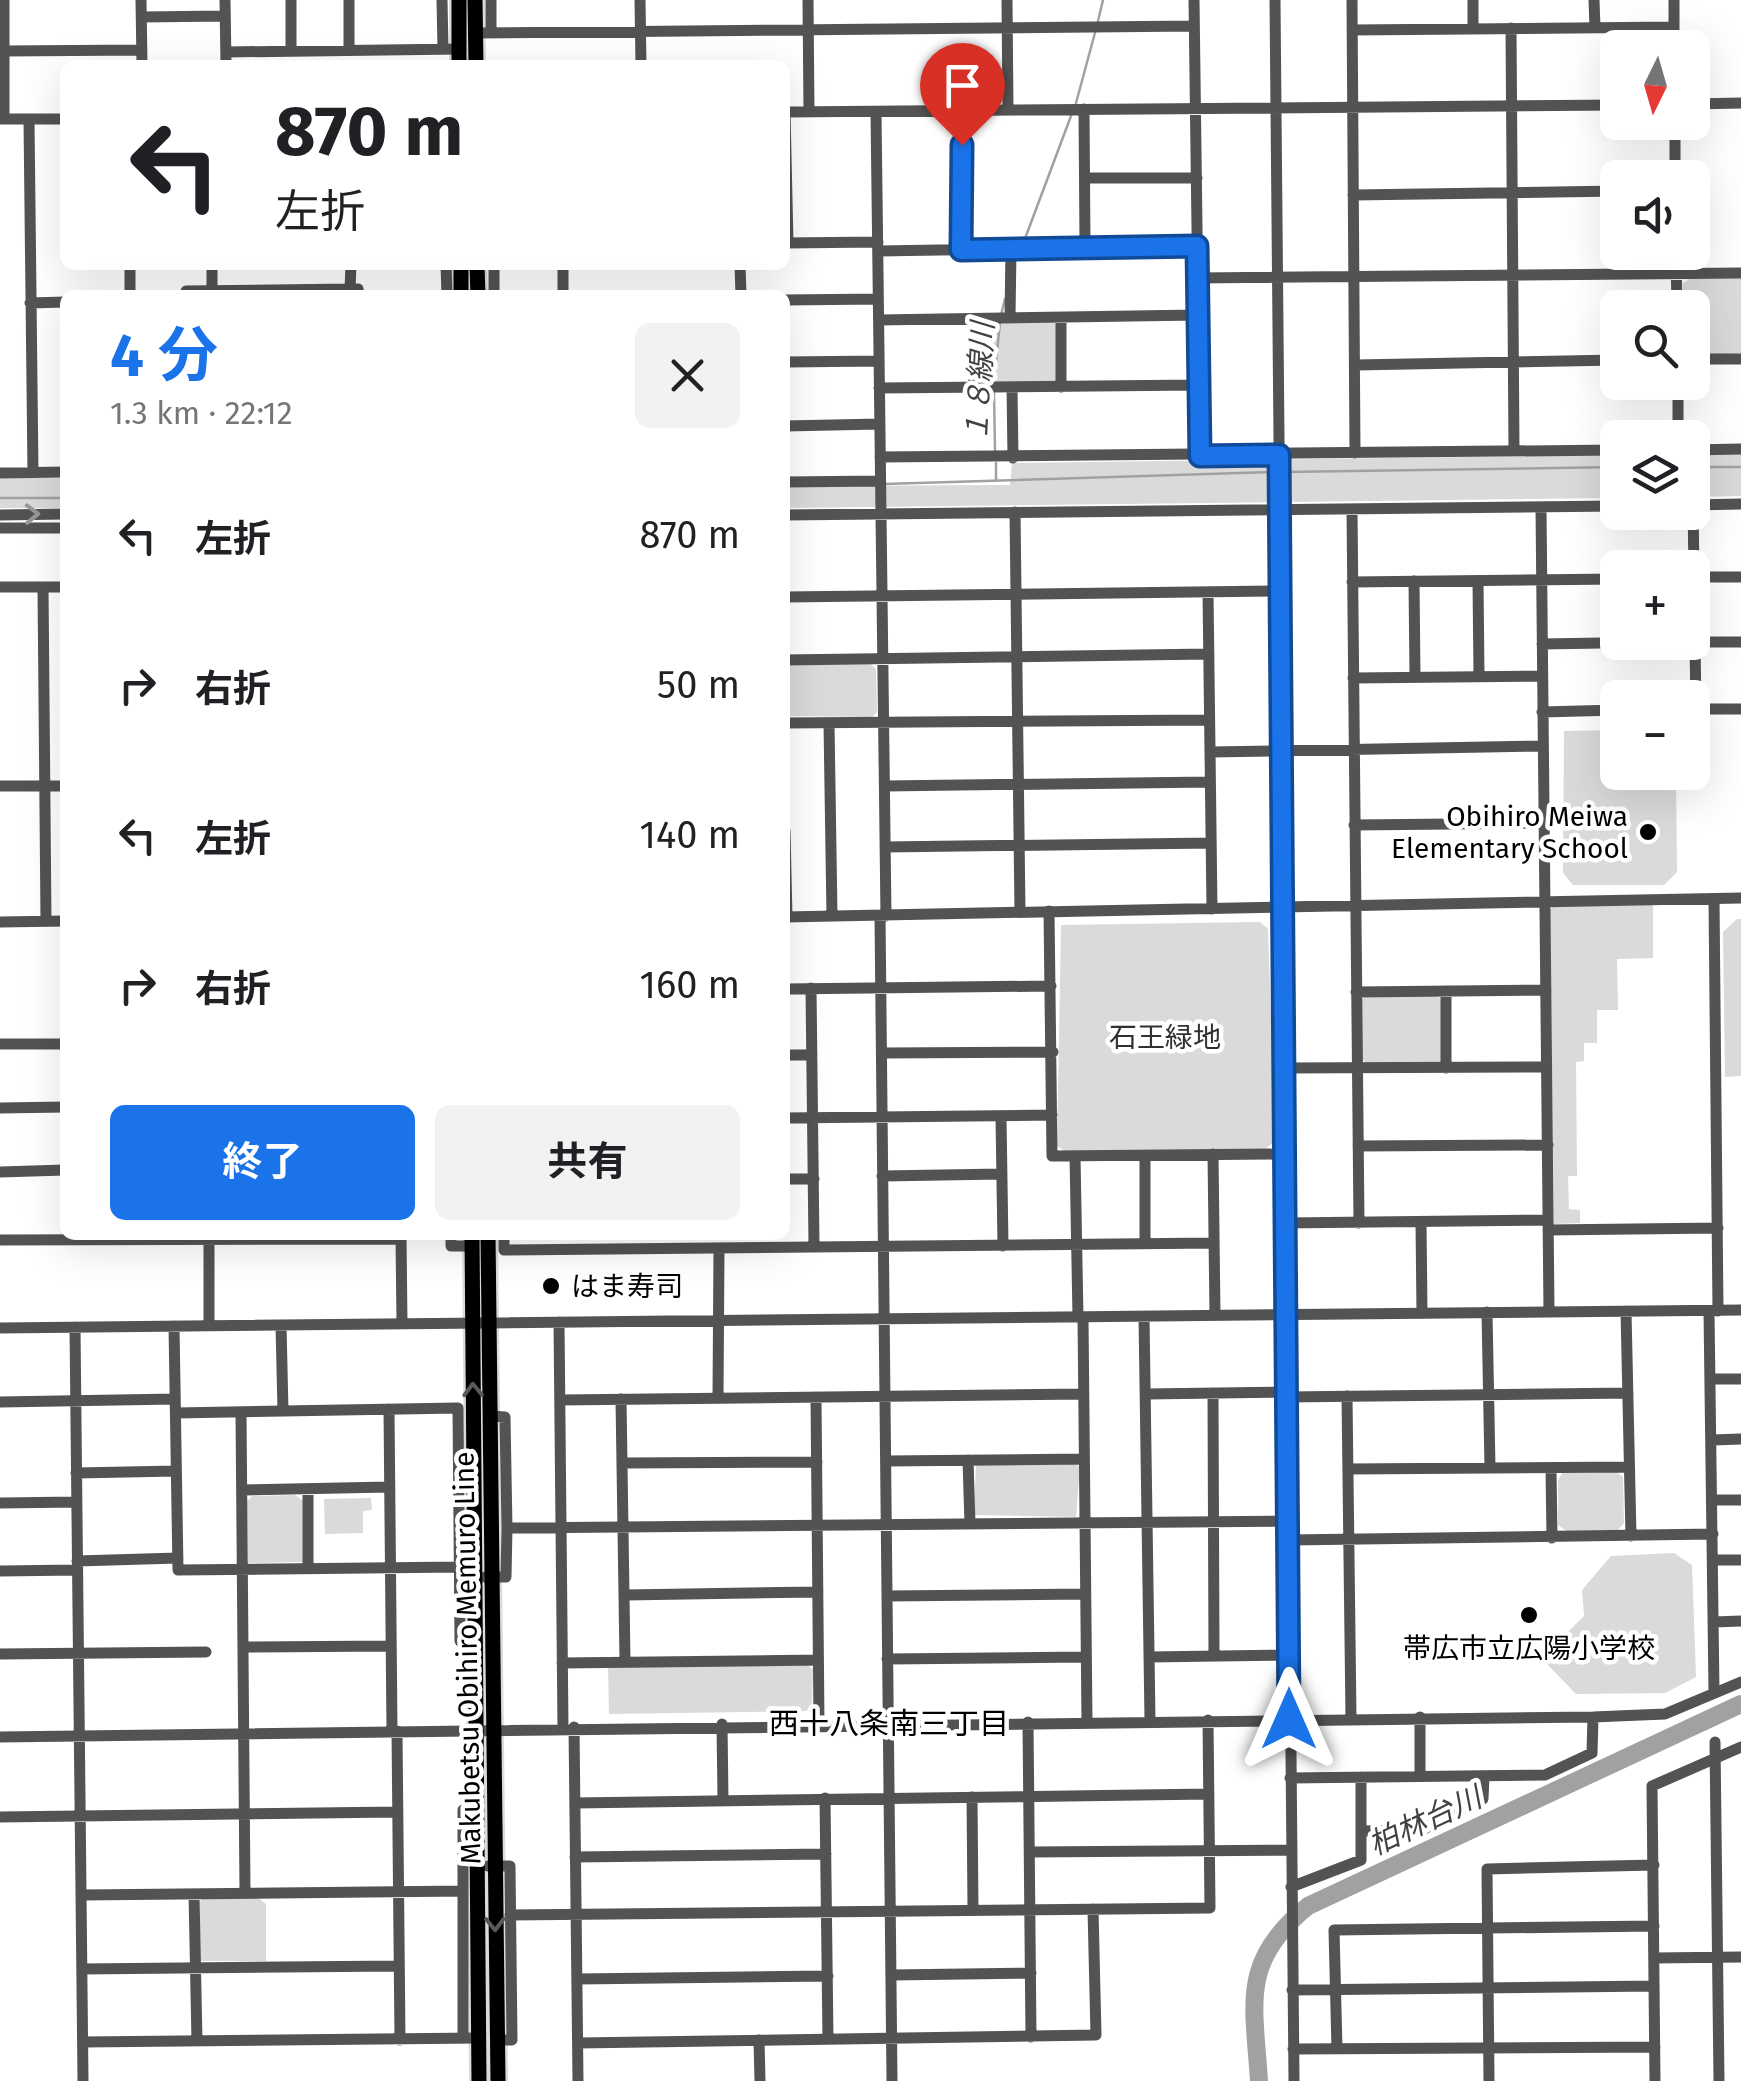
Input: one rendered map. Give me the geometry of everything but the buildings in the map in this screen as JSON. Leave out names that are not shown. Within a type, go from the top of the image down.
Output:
[{"type":"main road","points":[[454,55],[458,0]]},
{"type":"main road","points":[[475,0],[483,33],[477,60]]},
{"type":"main road","name":"Makubetsu Obihiro Memuro Line","points":[[471,1240],[474,1457],[483,1577],[486,1866],[496,1982],[498,2081]]},
{"type":"main road","name":"Makubetsu Obihiro Memuro Line","points":[[474,1457],[490,1416],[488,1240]]},
{"type":"main road","name":"Makubetsu Obihiro Memuro Line","points":[[480,2081],[471,2038],[471,1983],[486,1866],[476,1810],[484,1728],[476,1641],[483,1577]]},
{"type":"street","points":[[4,0],[2,119],[60,119]]},
{"type":"street","points":[[142,0],[142,60]]},
{"type":"street","points":[[225,0],[226,58],[350,50],[454,55],[442,0]]},
{"type":"street","points":[[291,0],[291,51]]},
{"type":"street","points":[[349,0],[350,50]]},
{"type":"street","points":[[491,0],[483,33],[1194,26]]},
{"type":"street","points":[[640,0],[641,60]]},
{"type":"street","points":[[808,0],[809,112]]},
{"type":"street","points":[[1007,0],[1008,109]]},
{"type":"street","points":[[1194,0],[1200,456]]},
{"type":"street","points":[[1275,0],[1294,2081]]},
{"type":"street","points":[[1352,0],[1356,453]]},
{"type":"street","points":[[1473,0],[1473,29]]},
{"type":"street","points":[[1594,0],[1594,28]]},
{"type":"street","points":[[1352,30],[1674,28],[1674,0]]},
{"type":"street","points":[[142,17],[225,16]]},
{"type":"street","points":[[1511,28],[1514,450]]},
{"type":"street","points":[[4,51],[142,50]]},
{"type":"street","points":[[1710,104],[1741,103]]},
{"type":"street","points":[[790,112],[1600,104]]},
{"type":"street","points":[[1084,109],[1085,245]]},
{"type":"street","points":[[961,250],[962,110]]},
{"type":"street","points":[[876,112],[885,659],[881,987],[892,2081]]},
{"type":"street","points":[[29,120],[33,472]]},
{"type":"street","points":[[1085,178],[1196,178]]},
{"type":"street","points":[[1354,195],[1600,190]]},
{"type":"street","points":[[790,242],[961,250],[1197,246]]},
{"type":"street","points":[[1010,248],[1010,318]]},
{"type":"street","points":[[1677,270],[1677,290]]},
{"type":"street","points":[[1198,278],[1741,273]]},
{"type":"street","points":[[790,300],[878,299]]},
{"type":"street","points":[[30,303],[60,302]]},
{"type":"street","points":[[879,320],[1198,315]]},
{"type":"street","points":[[1060,318],[1062,387]]},
{"type":"street","points":[[974,319],[974,387]]},
{"type":"street","points":[[1710,360],[1741,359]]},
{"type":"street","points":[[1356,365],[1600,360]]},
{"type":"street","points":[[790,362],[879,361]]},
{"type":"street","points":[[880,388],[1199,386]]},
{"type":"street","points":[[1012,388],[1013,458]]},
{"type":"street","points":[[790,426],[880,424]]},
{"type":"street","points":[[1710,450],[1741,449]]},
{"type":"street","points":[[880,457],[1600,450]]},
{"type":"street","points":[[0,473],[60,472]]},
{"type":"street","points":[[790,482],[880,481]]},
{"type":"street","points":[[1710,504],[1741,504]]},
{"type":"street","points":[[790,514],[1600,506]]},
{"type":"street","points":[[1541,508],[1549,1312]]},
{"type":"street","points":[[1352,509],[1359,1222]]},
{"type":"street","points":[[1015,512],[1020,912]]},
{"type":"street","points":[[0,514],[60,514]]},
{"type":"street","points":[[0,528],[60,528]]},
{"type":"street","points":[[1710,577],[1741,576]]},
{"type":"street","points":[[1352,582],[1600,578]]},
{"type":"street","points":[[1478,581],[1479,676]]},
{"type":"street","points":[[1414,582],[1415,677]]},
{"type":"street","points":[[0,587],[60,587]]},
{"type":"street","points":[[42,588],[46,921]]},
{"type":"street","points":[[790,597],[1278,591]]},
{"type":"street","points":[[1208,592],[1212,909]]},
{"type":"street","points":[[1710,642],[1741,642]]},
{"type":"street","points":[[1542,644],[1600,643]]},
{"type":"street","points":[[790,660],[1209,654]]},
{"type":"street","points":[[1353,678],[1542,676]]},
{"type":"street","points":[[1710,709],[1741,709]]},
{"type":"street","points":[[1542,712],[1600,710]]},
{"type":"street","points":[[790,723],[1210,720]]},
{"type":"street","points":[[829,723],[832,916]]},
{"type":"street","points":[[1210,752],[1542,746]]},
{"type":"street","points":[[885,786],[1210,782]]},
{"type":"street","points":[[0,786],[60,786]]},
{"type":"street","points":[[1354,825],[1544,823]]},
{"type":"street","points":[[885,846],[1211,843]]},
{"type":"street","points":[[790,917],[1741,898]]},
{"type":"street","points":[[1714,899],[1718,1228],[1711,1379],[1714,1692]]},
{"type":"street","points":[[1049,911],[1052,1156],[1285,1154]]},
{"type":"street","points":[[0,922],[60,921]]},
{"type":"street","points":[[790,989],[1051,986]]},
{"type":"street","points":[[811,988],[814,1246]]},
{"type":"street","points":[[1356,992],[1546,990]]},
{"type":"street","points":[[1446,991],[1446,1068]]},
{"type":"street","points":[[0,1044],[60,1044]]},
{"type":"street","points":[[882,1053],[1052,1052]]},
{"type":"street","points":[[790,1055],[812,1055]]},
{"type":"street","points":[[1283,1068],[1546,1067]]},
{"type":"street","points":[[0,1108],[60,1107]]},
{"type":"street","points":[[790,1118],[1052,1116]]},
{"type":"street","points":[[1001,1117],[1003,1246]]},
{"type":"street","points":[[1358,1146],[1548,1145]]},
{"type":"street","points":[[1212,1154],[1216,1315]]},
{"type":"street","points":[[1145,1155],[1145,1243]]},
{"type":"street","points":[[1076,1156],[1087,1721]]},
{"type":"street","points":[[0,1172],[60,1170]]},
{"type":"street","points":[[882,1176],[1002,1174]]},
{"type":"street","points":[[790,1179],[814,1179]]},
{"type":"street","points":[[1284,1224],[1421,1222],[1718,1228]]},
{"type":"street","points":[[1421,1222],[1422,1313]]},
{"type":"street","points":[[0,1240],[60,1239]]},
{"type":"street","points":[[209,1240],[210,1325]]},
{"type":"street","points":[[402,1240],[402,1323]]},
{"type":"street","points":[[450,1240],[450,1246],[471,1240]]},
{"type":"street","points":[[504,1240],[504,1250],[558,1250],[620,1242],[718,1248],[1214,1243]]},
{"type":"street","points":[[558,1240],[558,1250]]},
{"type":"street","points":[[718,1248],[718,1398]]},
{"type":"street","points":[[0,1328],[1741,1310]]},
{"type":"street","points":[[1626,1311],[1630,1536]]},
{"type":"street","points":[[1487,1312],[1490,1468]]},
{"type":"street","points":[[1144,1317],[1150,1720]]},
{"type":"street","points":[[559,1322],[562,1663],[575,1803],[578,2081]]},
{"type":"street","points":[[281,1325],[283,1411]]},
{"type":"street","points":[[174,1326],[178,1570],[459,1567]]},
{"type":"street","points":[[75,1327],[84,2081]]},
{"type":"street","points":[[1711,1379],[1741,1378]]},
{"type":"street","points":[[1213,1393],[1214,1656]]},
{"type":"street","points":[[560,1400],[1083,1394]]},
{"type":"street","points":[[1147,1394],[1628,1394]]},
{"type":"street","points":[[1346,1396],[1351,1718]]},
{"type":"street","points":[[816,1397],[819,1724]]},
{"type":"street","points":[[621,1399],[624,1661]]},
{"type":"street","points":[[0,1402],[76,1400],[241,1412],[458,1408],[474,1457],[459,1567],[460,1641],[476,1641]]},
{"type":"street","points":[[389,1409],[400,2040]]},
{"type":"street","points":[[241,1412],[245,1893]]},
{"type":"street","points":[[483,1577],[506,1577],[504,1417],[490,1416]]},
{"type":"street","points":[[1712,1440],[1741,1439]]},
{"type":"street","points":[[886,1461],[1084,1459]]},
{"type":"street","points":[[968,1460],[970,1524]]},
{"type":"street","points":[[623,1463],[817,1462]]},
{"type":"street","points":[[1348,1468],[1630,1466]]},
{"type":"street","points":[[1551,1468],[1552,1538]]},
{"type":"street","points":[[76,1474],[176,1471]]},
{"type":"street","points":[[242,1490],[389,1487]]},
{"type":"street","points":[[308,1489],[308,1568]]},
{"type":"street","points":[[1713,1500],[1741,1500]]},
{"type":"street","points":[[0,1502],[76,1502]]},
{"type":"street","points":[[507,1528],[1288,1521]]},
{"type":"street","points":[[1288,1540],[1713,1534]]},
{"type":"street","points":[[0,1571],[178,1558]]},
{"type":"street","points":[[1714,1560],[1741,1560]]},
{"type":"street","points":[[625,1595],[818,1592]]},
{"type":"street","points":[[887,1596],[1084,1594]]},
{"type":"street","points":[[1714,1622],[1741,1622]]},
{"type":"street","points":[[243,1647],[391,1646]]},
{"type":"street","points":[[0,1654],[206,1652]]},
{"type":"street","points":[[1149,1658],[1289,1655]]},
{"type":"street","points":[[887,1659],[1086,1657]]},
{"type":"street","points":[[562,1663],[818,1660]]},
{"type":"street","points":[[0,1736],[722,1724],[1593,1717],[1666,1714],[1741,1682]]},
{"type":"street","points":[[1420,1717],[1420,1776]]},
{"type":"street","points":[[1290,1778],[1545,1776],[1592,1753],[1593,1717]]},
{"type":"street","points":[[510,1915],[1210,1908],[1208,1720]]},
{"type":"street","points":[[1028,1722],[1032,2037]]},
{"type":"street","points":[[722,1724],[723,1800]]},
{"type":"street","points":[[1655,2081],[1652,1786],[1715,1749],[1741,1747]]},
{"type":"street","points":[[1715,1749],[1719,2081]]},
{"type":"street","points":[[1362,1831],[1422,1830],[1483,1799],[1484,1776]]},
{"type":"street","points":[[1291,1892],[1361,1860],[1361,1777]]},
{"type":"street","points":[[575,1803],[1210,1794]]},
{"type":"street","points":[[972,1797],[974,1910]]},
{"type":"street","points":[[826,1798],[828,2039]]},
{"type":"street","points":[[476,1810],[463,1810],[463,1891],[471,1983],[496,1982]]},
{"type":"street","points":[[0,1817],[396,1812]]},
{"type":"street","points":[[1030,1852],[1292,1850]]},
{"type":"street","points":[[575,1857],[826,1854]]},
{"type":"street","points":[[1489,2081],[1486,1869],[1654,1865]]},
{"type":"street","points":[[486,1866],[510,1866],[512,2040],[497,2040]]},
{"type":"street","points":[[82,1895],[463,1891]]},
{"type":"street","points":[[194,1894],[196,2041]]},
{"type":"street","points":[[578,2043],[1096,2035],[1094,1909]]},
{"type":"street","points":[[1337,2048],[1334,1930],[1654,1926]]},
{"type":"street","points":[[1654,1958],[1741,1957]]},
{"type":"street","points":[[82,1969],[399,1966]]},
{"type":"street","points":[[892,1975],[1031,1973]]},
{"type":"street","points":[[577,1979],[828,1976]]},
{"type":"street","points":[[1292,1990],[1654,1986]]},
{"type":"street","points":[[83,2042],[471,2038]]},
{"type":"street","points":[[758,2040],[760,2081]]},
{"type":"street","points":[[1294,2049],[1655,2047]]},
{"type":"green space","points":[[1741,277],[1741,355],[1710,355],[1710,290],[1683,290],[1683,283],[1691,278]]},
{"type":"green space","points":[[1052,320],[1056,324],[1057,382],[983,383],[978,326],[982,322]]},
{"type":"green space","points":[[1710,454],[1741,454],[1741,496],[1710,497]]},
{"type":"green space","points":[[1600,455],[1600,498],[790,508],[790,486],[1010,485],[1012,463]]},
{"type":"green space","points":[[0,478],[60,478],[60,508],[0,508]]},
{"type":"green space","points":[[870,663],[876,669],[877,712],[872,717],[790,716],[790,664]]},
{"type":"green space","points":[[1600,730],[1600,790],[1676,790],[1677,872],[1664,885],[1573,885],[1563,873],[1564,731]]},
{"type":"green space","points":[[1653,905],[1653,958],[1617,959],[1618,1010],[1597,1010],[1597,1043],[1584,1043],[1584,1061],[1576,1062],[1577,1176],[1568,1176],[1569,1209],[1580,1210],[1580,1223],[1554,1224],[1550,910],[1553,906]]},
{"type":"green space","points":[[1741,919],[1741,1076],[1725,1077],[1723,932]]},
{"type":"green space","name":"石王緑地","points":[[1260,922],[1268,929],[1275,1141],[1265,1149],[1067,1152],[1057,1146],[1061,925]]},
{"type":"green space","points":[[1436,995],[1442,1000],[1443,1062],[1367,1064],[1362,1059],[1361,1001],[1365,996]]},
{"type":"green space","points":[[1070,1462],[1080,1467],[1076,1517],[974,1515],[976,1465]]},
{"type":"green space","points":[[1615,1471],[1623,1477],[1624,1523],[1618,1530],[1566,1531],[1558,1525],[1558,1480],[1563,1472]]},
{"type":"green space","points":[[295,1495],[304,1501],[304,1562],[248,1563],[247,1501],[252,1496]]},
{"type":"green space","points":[[371,1498],[372,1510],[363,1511],[363,1533],[325,1534],[324,1499]]},
{"type":"green space","points":[[1674,1553],[1692,1565],[1696,1677],[1665,1693],[1576,1694],[1541,1658],[1584,1616],[1582,1590],[1611,1556]]},
{"type":"green space","points":[[804,1663],[813,1669],[812,1705],[806,1711],[609,1714],[608,1666]]},
{"type":"green space","points":[[256,1896],[266,1904],[266,1961],[200,1961],[200,1902],[204,1897]]},
{"type":"waterway","name":"１８線川","points":[[1098,21],[1103,0]]},
{"type":"waterway","name":"１８線川","points":[[1076,103],[1096,29]]},
{"type":"waterway","name":"１８線川","points":[[1023,244],[1071,116]]},
{"type":"waterway","name":"１８線川","points":[[1001,315],[1005,299]]},
{"type":"waterway","name":"１８線川","points":[[994,380],[1000,323]]},
{"type":"waterway","name":"１８線川","points":[[994,393],[995,450]]},
{"type":"waterway","name":"１８線川","points":[[996,463],[996,480]]},
{"type":"waterway","points":[[1284,472],[1600,467]]},
{"type":"waterway","points":[[1710,467],[1741,467]]},
{"type":"waterway","points":[[884,484],[1276,472]]},
{"type":"waterway","points":[[0,498],[60,498]]},
{"type":"waterway","name":"柏林台川","points":[[1259,2081],[1254,2005],[1261,1965],[1286,1926],[1308,1906],[1741,1704]]},
{"type":"place","name":"Obihiro Meiwa Elementary School","points":[[1648,832]]},
{"type":"place","name":"はま寿司","points":[[551,1286]]},
{"type":"place","name":"帯広市立広陽小学校","points":[[1529,1615]]},
{"type":"district","name":"西十八条南三丁目","points":[[889,1724]]},
{"type":"route","points":[[962,145],[961,250],[1197,246],[1200,456],[1279,455],[1289,1719]]}]
